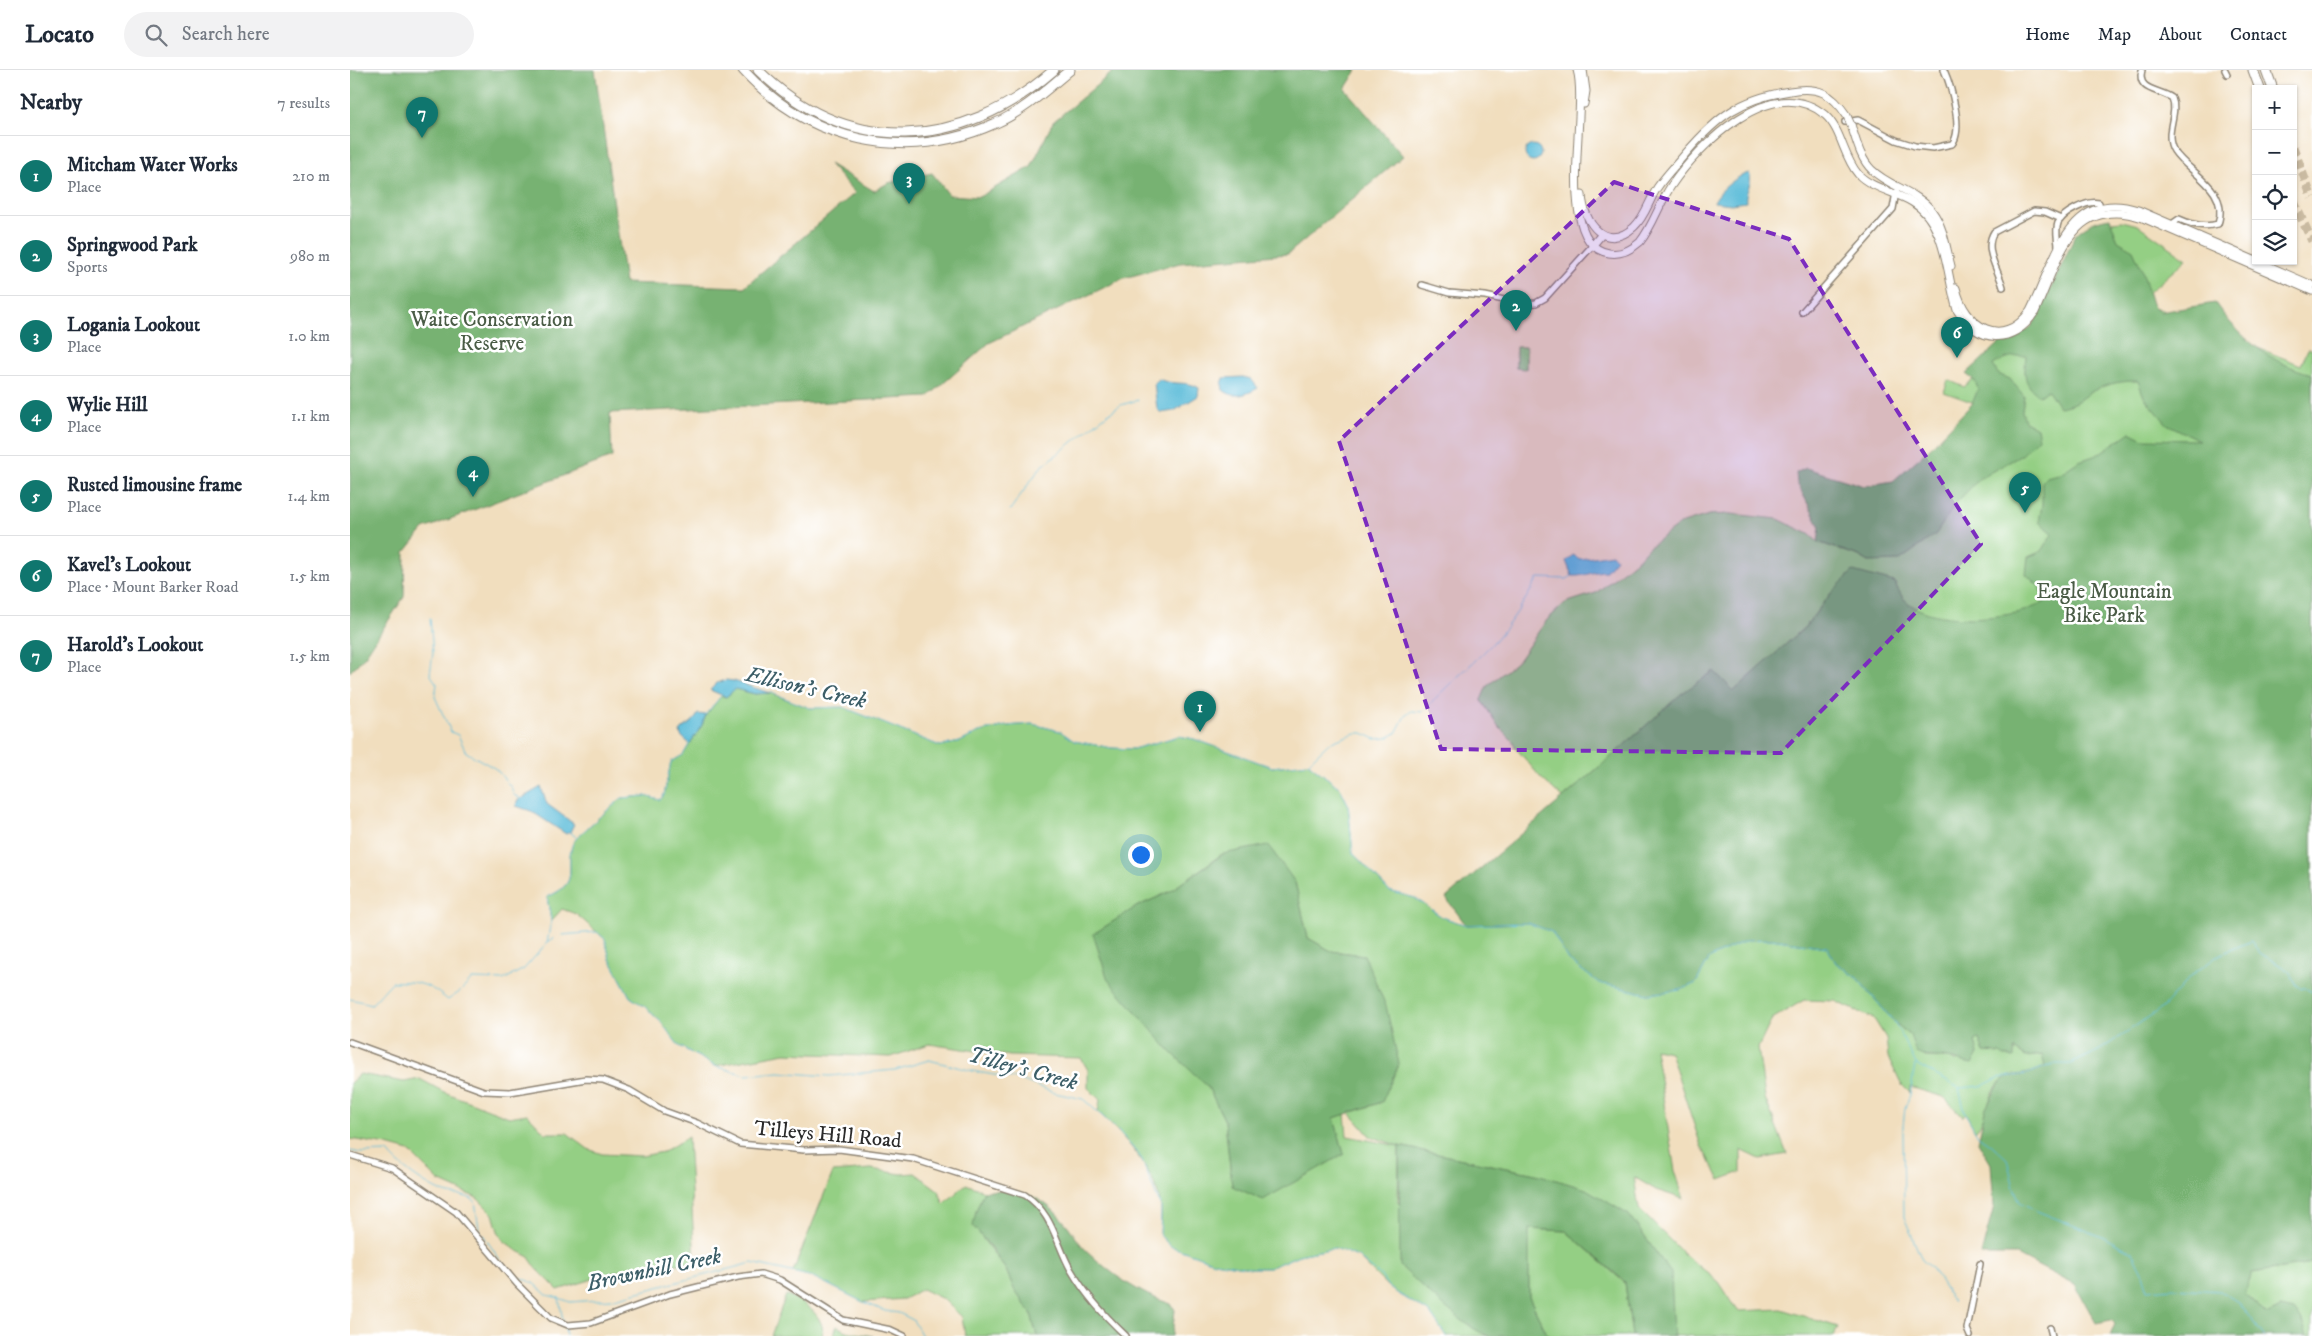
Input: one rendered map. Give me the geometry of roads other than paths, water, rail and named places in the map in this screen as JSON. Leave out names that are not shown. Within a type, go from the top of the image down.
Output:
[{"type":"highway","points":[[743,70],[776,101],[816,125],[860,140],[907,144],[953,138],[998,123],[1037,98],[1070,70]]},
{"type":"highway","points":[[758,70],[790,98],[832,120],[869,130],[900,133],[924,132],[969,122],[1011,102],[1054,70]]},
{"type":"highway","points":[[2253,70],[2259,85]]},
{"type":"highway","points":[[2266,70],[2272,85]]},
{"type":"main road","points":[[1577,70],[1580,93],[1576,155],[1579,218],[1583,234],[1592,246],[1603,252],[1622,253],[1632,248],[1646,233],[1672,184],[1716,135],[1739,116],[1757,108],[1786,102],[1808,106],[1826,116],[1851,164],[1860,175],[1920,200],[1933,213],[1943,233],[1960,301],[1968,317],[1981,328],[1994,331],[2006,330],[2024,319],[2034,303],[2058,247],[2067,232],[2075,222],[2101,210],[2126,213],[2169,226],[2252,259]]},
{"type":"main road","points":[[1583,70],[1586,91],[1582,137],[1582,196],[1584,210],[1592,226],[1602,234],[1619,235],[1632,229],[1642,217],[1666,176],[1703,133],[1721,116],[1741,105],[1772,95],[1807,89],[1829,95],[1839,104],[1868,165],[1926,213],[1934,224],[1955,302],[1964,321],[1978,332],[1993,337],[2014,333],[2029,322],[2069,239],[2081,224],[2101,210]]},
{"type":"main road","points":[[1592,226],[1588,233],[1592,246]]},
{"type":"main road","points":[[2169,226],[2312,291]]},
{"type":"main road","points":[[1592,246],[1602,234]]},
{"type":"main road","points":[[2265,265],[2312,285]]},
{"type":"street","points":[[1848,121],[1858,120],[1896,140],[1915,146],[1934,148],[1952,144],[1957,136],[1956,120],[1951,88],[1944,70]]},
{"type":"street","points":[[2142,70],[2141,79],[2144,85],[2165,94],[2173,102],[2170,131],[2172,146],[2185,164],[2208,183],[2220,214],[2218,224],[2198,226],[2178,219],[2169,226]]},
{"type":"street","points":[[1802,312],[1893,209],[1896,190]]},
{"type":"street","points":[[2058,247],[2057,227],[2061,219],[2075,209],[2091,202],[2099,203],[2101,210]]},
{"type":"street","points":[[2003,287],[1990,249],[1991,237],[1994,232],[2027,214],[2039,210],[2061,219]]},
{"type":"street","points":[[1422,285],[1449,293],[1485,296],[1523,304],[1536,303],[1545,298],[1592,246]]},
{"type":"street","name":"Tilleys Hill Road","points":[[350,1042],[484,1091],[510,1092],[586,1079],[603,1080],[624,1088],[664,1111],[740,1144],[804,1150],[839,1149],[913,1159],[1025,1196],[1034,1201],[1047,1216],[1071,1270],[1085,1291],[1100,1310],[1126,1336]]},
{"type":"street","points":[[350,1155],[392,1168],[456,1212],[534,1303],[551,1318],[560,1323],[568,1325],[590,1323],[670,1294],[744,1276],[761,1274],[780,1280],[843,1320],[891,1330],[904,1336]]},
{"type":"street","points":[[1970,1336],[1967,1329],[1980,1264]]},
{"type":"street","points":[[2050,1328],[2052,1336]]},
{"type":"water","points":[[1533,145],[1541,153],[1533,161],[1525,153]]},
{"type":"water","points":[[1749,173],[1750,180],[1746,202],[1731,204],[1714,202],[1729,184]]},
{"type":"water","points":[[1243,377],[1251,379],[1258,388],[1240,395],[1227,393],[1223,390],[1224,378]]},
{"type":"water","points":[[1159,379],[1195,386],[1199,388],[1198,396],[1174,411],[1161,413],[1157,409],[1154,383]]},
{"type":"water","points":[[1612,554],[1616,559],[1606,571],[1581,576],[1572,576],[1566,561],[1573,555],[1580,559]]},
{"type":"water","points":[[726,680],[770,693],[755,694],[735,689],[726,697],[710,690],[717,683]]},
{"type":"water","points":[[698,714],[706,715],[690,744],[681,736],[680,732]]},
{"type":"water","points":[[541,787],[547,804],[574,824],[570,832],[566,834],[531,811],[516,806],[517,801]]},
{"type":"waterway","points":[[1010,510],[1040,468],[1105,416],[1121,405],[1138,400]]},
{"type":"waterway","name":"Ellison's Creek","points":[[769,692],[810,708],[843,707],[940,746],[960,742],[979,732],[1006,726],[1032,724],[1060,731],[1074,741],[1112,748],[1133,749],[1179,736],[1194,739],[1272,767],[1308,763],[1329,743],[1355,733],[1363,733],[1375,739],[1387,738],[1396,733],[1406,714],[1412,711],[1423,712],[1439,694],[1491,645],[1517,613],[1538,578],[1567,579],[1572,576]]},
{"type":"waterway","points":[[430,618],[433,653],[430,674],[437,684],[435,697],[451,732],[458,735],[466,752],[496,769],[511,787],[514,795],[521,799]]},
{"type":"waterway","name":"Ellison's Creek","points":[[705,715],[722,695]]},
{"type":"waterway","name":"Ellison's Creek","points":[[350,999],[372,1004],[392,982],[401,982],[422,984],[448,1000],[461,991],[472,979],[503,980],[524,969],[547,943],[551,921],[547,897],[565,886],[568,880],[570,874],[570,852],[573,843],[622,798],[645,796],[660,800],[664,795],[671,762],[683,755],[690,743]]},
{"type":"waterway","points":[[1308,763],[1340,788],[1348,804],[1353,853],[1389,891],[1415,898],[1442,917],[1466,925],[1528,923],[1552,932],[1568,960],[1599,983],[1648,994],[1680,990],[1696,983],[1709,959],[1748,940],[1771,939],[1827,947],[1836,963],[1857,978],[1895,1023],[1916,1064],[1959,1088],[1982,1086],[1998,1078],[2027,1074],[2053,1064],[2071,1064],[2100,1050],[2162,1008],[2193,974],[2219,955],[2251,941],[2260,953],[2289,971],[2298,987],[2312,992]]},
{"type":"waterway","name":"Ellison's Creek","points":[[570,832],[576,837]]},
{"type":"waterway","name":"Tilley's Creek","points":[[562,935],[597,932],[605,939],[610,959],[630,997],[644,1006],[661,1022],[679,1046],[715,1066],[746,1075],[779,1072],[829,1076],[895,1070],[929,1060],[977,1072],[1018,1079],[1055,1093],[1083,1099],[1120,1132],[1141,1158],[1161,1207],[1160,1235],[1170,1246],[1214,1262],[1250,1268],[1269,1268],[1299,1255],[1335,1248],[1358,1257],[1381,1276],[1389,1288],[1430,1313],[1446,1336]]},
{"type":"waterway","name":"Ellison's Creek","points":[[548,942],[554,938]]},
{"type":"waterway","points":[[1915,1065],[1910,1095],[1905,1108],[1903,1126],[1904,1217],[1922,1260],[1932,1268],[1953,1302]]},
{"type":"waterway","points":[[1959,1088],[1965,1113],[1978,1136],[2007,1159],[2014,1188],[2020,1202],[2037,1211],[2105,1238],[2132,1252],[2143,1274],[2148,1290],[2173,1288],[2220,1291],[2238,1302],[2264,1336]]},
{"type":"waterway","name":"Brownhill Creek","points":[[350,1151],[361,1153],[388,1152],[407,1171],[425,1183],[442,1192],[475,1201],[479,1229],[500,1260],[516,1276],[533,1283],[547,1295],[570,1302],[611,1299],[752,1263],[813,1277],[863,1302],[885,1311],[899,1313],[913,1320],[922,1336]]},
{"type":"waterway","points":[[559,1298],[563,1321]]},
{"type":"waterway","points":[[565,1327],[566,1336]]},
{"type":"tunnel","points":[[2297,158],[2312,198]]},
{"type":"tunnel","points":[[2297,209],[2312,241]]},
{"type":"place","name":"Harold's Lookout","points":[[422,138]]},
{"type":"place","name":"Logania Lookout","points":[[909,204]]},
{"type":"place","name":"Springwood Park","points":[[1516,331]]},
{"type":"place","name":"Kavel's Lookout","points":[[1957,358]]},
{"type":"place","name":"Wylie Hill","points":[[473,497]]},
{"type":"place","name":"Rusted limousine frame","points":[[2025,513]]},
{"type":"place","name":"Mitcham Water Works","points":[[1200,732]]},
{"type":"park label","name":"Waite Conservation Reserve","points":[[492,332]]},
{"type":"park label","name":"Eagle Mountain Bike Park","points":[[2104,604]]}]
